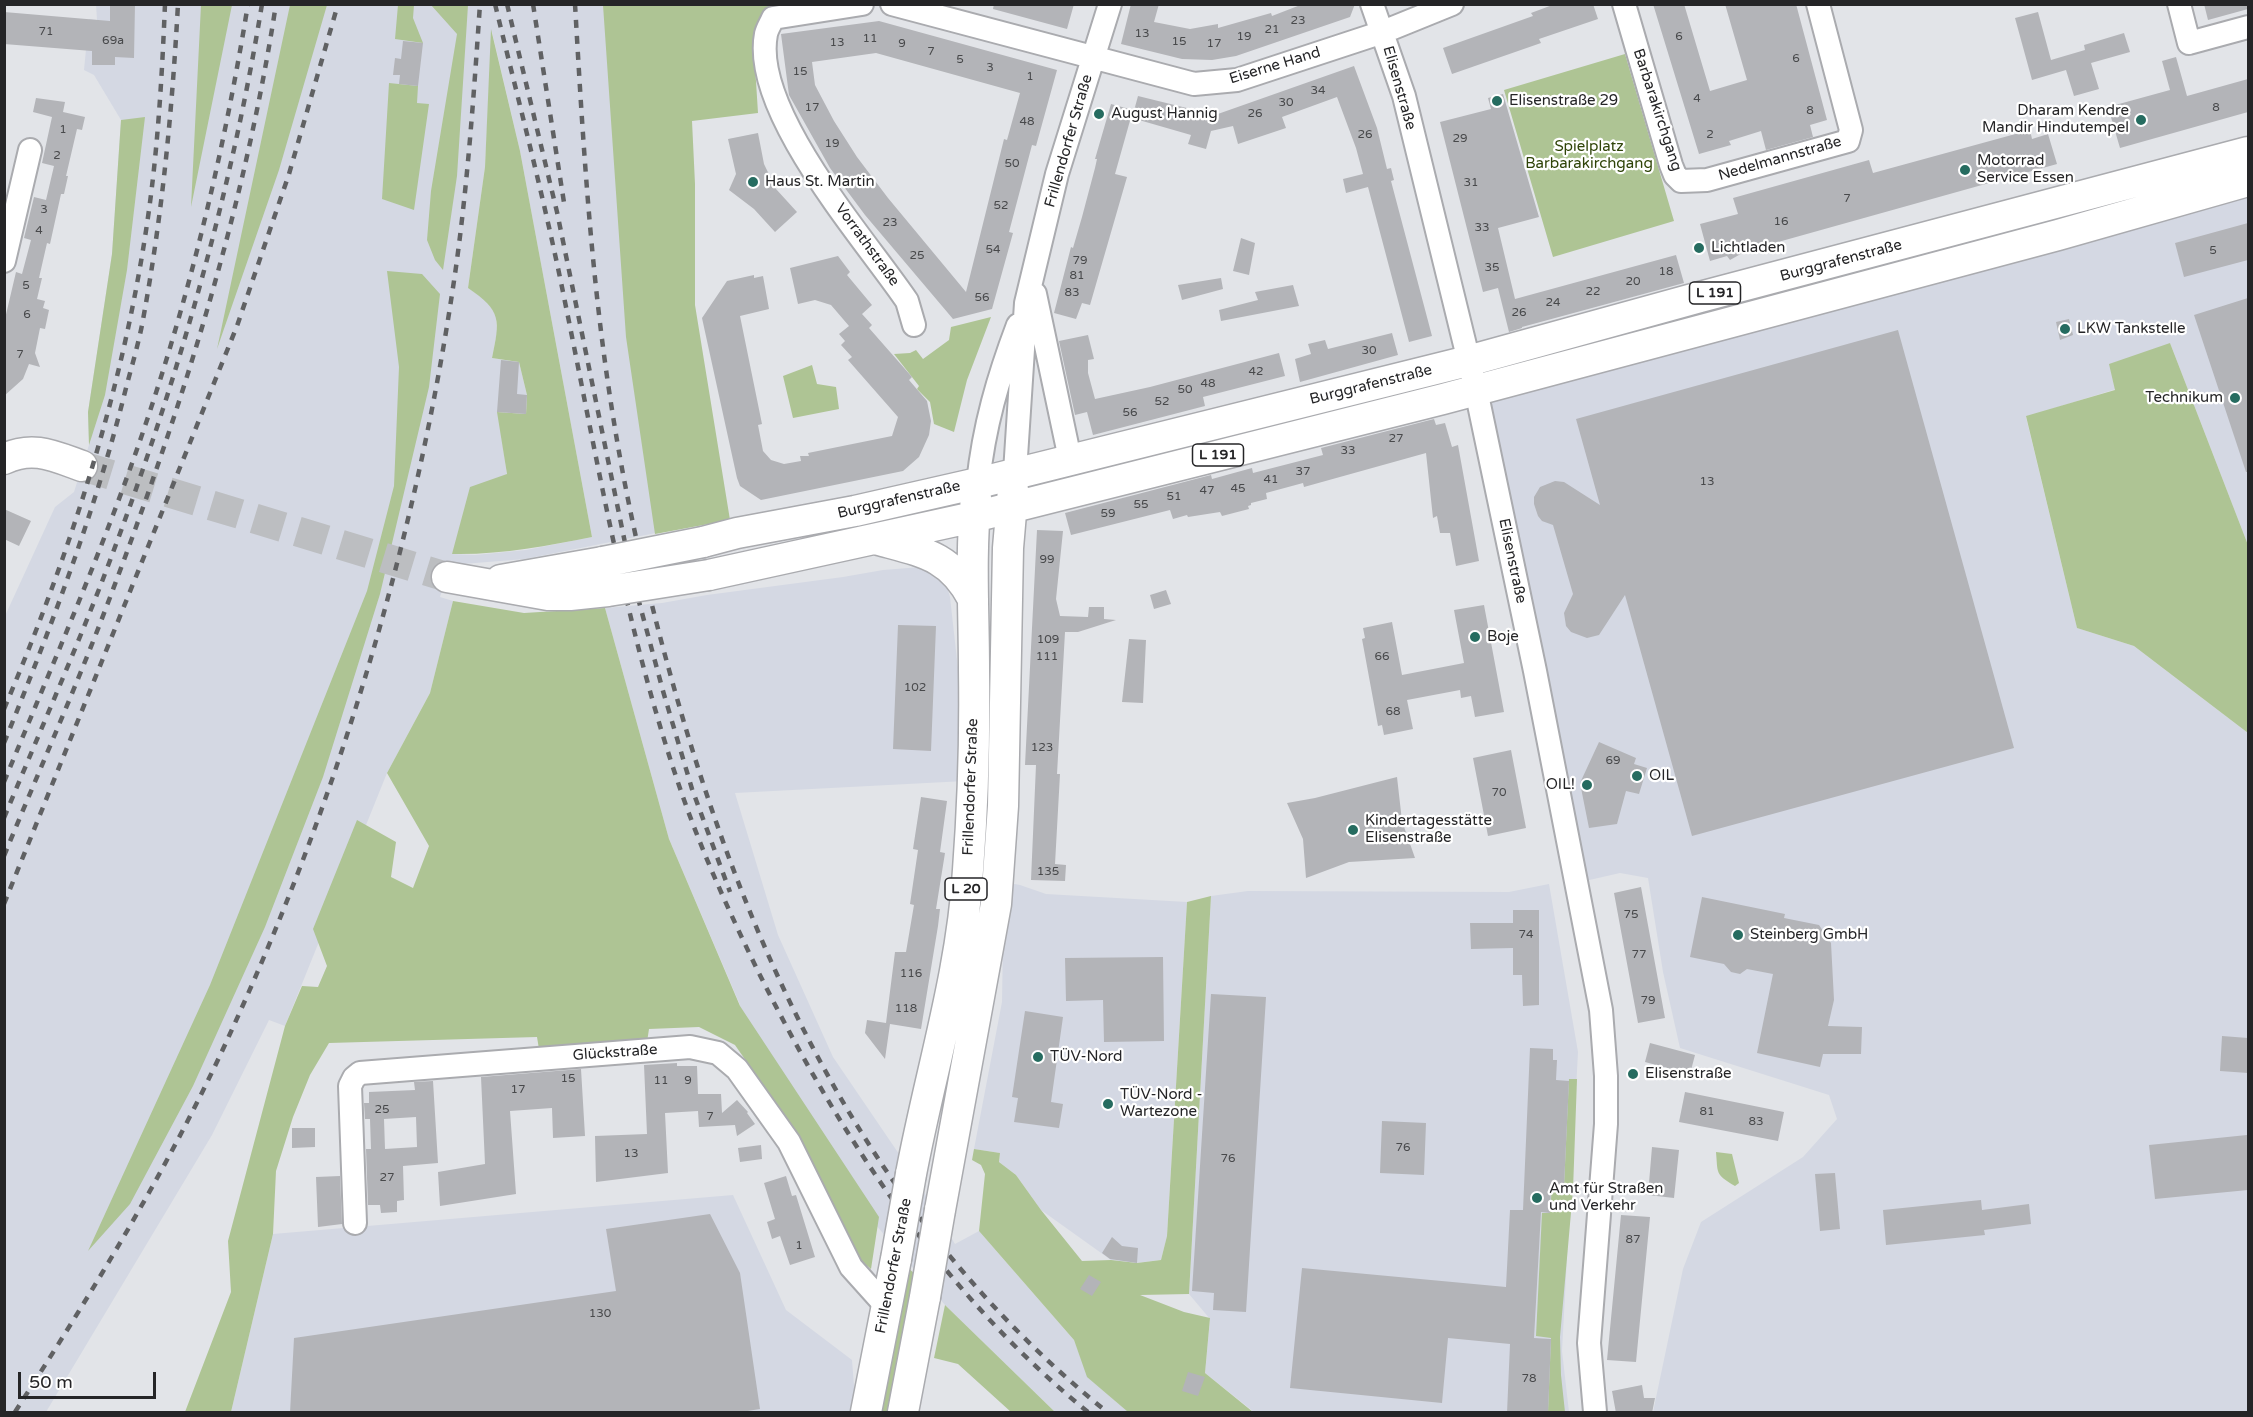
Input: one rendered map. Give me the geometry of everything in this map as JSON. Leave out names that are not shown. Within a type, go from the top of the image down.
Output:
[{"type":"main road","name":"Burggrafenstraße","points":[[605,576],[703,542],[737,533],[855,511],[978,483],[1468,361],[1688,300],[2248,152]]},
{"type":"main road","name":"Burggrafenstraße","points":[[447,577],[486,583],[605,576],[709,575],[876,539],[974,517],[1476,390],[2048,238],[2248,181]]},
{"type":"main road","points":[[10,451],[39,452],[82,466]]},
{"type":"main road","name":"Frillendorfer Straße","points":[[903,1413],[996,904],[1003,806],[1008,548],[1015,472]]},
{"type":"main road","name":"Frillendorfer Straße","points":[[866,1413],[924,1108],[959,950],[968,873],[973,782],[974,517],[978,483]]},
{"type":"main road","points":[[876,539],[926,552],[943,561],[956,572],[973,599]]},
{"type":"street","name":"Vorrathstraße","points":[[862,4],[773,18],[766,32],[766,63],[776,101],[801,152],[907,301],[914,325]]},
{"type":"street","name":"Frillendorfer Straße","points":[[978,483],[983,440],[993,398],[1026,303],[1057,174],[1110,4]]},
{"type":"street","name":"Elisenstraße","points":[[1372,4],[1404,96],[1476,390],[1535,670],[1601,1010],[1606,1076],[1606,1124],[1589,1343],[1595,1413]]},
{"type":"street","name":"Eiserne Hand","points":[[1093,57],[1194,84],[1237,80],[1383,32],[1452,4]]},
{"type":"street","name":"Barbarakirchgang","points":[[1624,4],[1671,165],[1682,181]]},
{"type":"street","name":"Nedelmannstraße","points":[[1682,181],[1707,180],[1848,141],[1851,130],[1818,4]]},
{"type":"street","points":[[2179,4],[2189,43],[2248,27]]},
{"type":"street","points":[[903,6],[1093,57]]},
{"type":"street","points":[[4,261],[30,150]]},
{"type":"street","name":"Frillendorfer Straße","points":[[1032,279],[1070,459]]},
{"type":"street","name":"Frillendorfer Straße","points":[[1015,472],[1026,303]]},
{"type":"street","name":"Glückstraße","points":[[356,1223],[350,1086],[360,1073],[690,1047],[718,1053],[737,1069],[789,1142],[851,1267],[886,1306]]},
{"type":"shaded area","points":[[96,4],[643,5],[696,525],[525,559],[450,565],[440,597],[453,601],[430,693],[387,773],[285,1026],[269,1020],[212,1135],[46,1412],[5,1412],[5,616],[55,507],[74,492],[89,445],[88,412],[112,254],[121,120],[94,75],[84,70],[89,19],[97,20]],"holes":[[[492,32],[520,151],[592,537],[526,550],[475,555],[452,554],[507,475],[498,412],[526,414],[527,395],[519,362],[492,358],[497,333],[496,314],[486,300],[468,288],[485,167]]]},
{"type":"shaded area","points":[[2248,183],[2248,545],[2170,343],[2116,389],[2026,417],[2077,628],[2134,646],[2248,733],[2248,1412],[1653,1412],[1683,1269],[1701,1222],[1803,1157],[1837,1119],[1829,1095],[1680,1048],[1663,972],[1648,878],[1620,873],[1585,881],[1482,395]]},
{"type":"shaded area","points":[[921,567],[936,574],[946,584],[950,597],[965,732],[965,781],[735,793],[778,935],[833,1057],[916,1179],[955,1244],[979,1231],[1074,1340],[1088,1377],[1128,1412],[1055,1412],[945,1305],[875,1224],[852,1244],[800,1138],[735,1045],[740,1005],[669,839],[605,608],[662,603],[883,570]]},
{"type":"shaded area","name":"TÜV-Nord","points":[[1004,882],[1046,894],[1187,902],[1167,1236],[1161,1260],[1137,1263],[1111,1260],[1041,1210],[1016,1175],[999,1162],[1000,1153],[974,1149],[1002,1002]]},
{"type":"shaded area","points":[[1549,884],[1578,1052],[1562,1351],[1569,1412],[1254,1412],[1205,1373],[1210,1319],[1189,1294],[1211,896],[1248,891],[1509,892]]},
{"type":"shaded area","points":[[733,1195],[786,1310],[852,1360],[856,1412],[231,1412],[273,1234]]},
{"type":"green space","points":[[201,5],[232,5],[191,207]]},
{"type":"green space","points":[[290,5],[327,5],[279,170],[217,349]]},
{"type":"green space","points":[[398,5],[414,5],[413,18],[423,43],[395,39]]},
{"type":"green space","points":[[431,5],[468,5],[457,176],[443,270],[435,260],[427,240],[431,191],[457,34]]},
{"type":"green space","points":[[603,5],[771,5],[771,11],[753,34],[758,113],[692,121],[695,184],[695,305],[730,520],[655,534],[626,337]]},
{"type":"green space","points":[[491,29],[520,151],[592,537],[540,547],[452,554],[470,487],[507,474],[497,412],[526,414],[527,395],[519,362],[492,358],[496,317],[487,303],[468,288],[485,167]]},
{"type":"green space","name":"Spielplatz Barbarakirchgang","points":[[1625,54],[1674,221],[1553,257],[1504,90]]},
{"type":"green space","points":[[389,83],[418,86],[417,103],[429,104],[414,210],[382,199]]},
{"type":"green space","points":[[145,117],[127,270],[105,395],[89,445],[88,412],[112,254],[121,120]]},
{"type":"green space","points":[[387,271],[422,274],[440,294],[429,387],[380,594],[323,777],[265,927],[193,1086],[130,1204],[88,1251],[210,985],[367,591],[394,486],[399,367]]},
{"type":"green space","points":[[991,317],[967,380],[954,432],[934,424],[930,402],[917,389],[919,386],[894,354],[910,353],[916,350],[923,359],[949,340],[951,327]]},
{"type":"green space","points":[[2170,343],[2248,545],[2248,733],[2134,646],[2077,628],[2026,416],[2115,390],[2109,364]]},
{"type":"green space","points":[[812,365],[817,384],[836,387],[839,409],[793,418],[783,376]]},
{"type":"green space","points":[[453,601],[524,613],[605,608],[669,839],[740,1006],[879,1217],[871,1269],[859,1259],[800,1138],[735,1045],[699,1027],[649,1029],[647,1042],[539,1049],[537,1037],[329,1043],[310,1075],[293,1117],[276,1171],[273,1234],[231,1412],[185,1412],[231,1292],[228,1241],[285,1026],[302,986],[318,987],[327,966],[313,929],[357,820],[396,842],[391,877],[413,888],[429,846],[387,773],[430,693]]},
{"type":"green space","points":[[1211,896],[1189,1294],[1140,1295],[1184,1312],[1210,1318],[1205,1373],[1253,1412],[1128,1412],[1087,1377],[1074,1340],[979,1231],[985,1174],[981,1165],[972,1160],[974,1149],[1000,1153],[999,1162],[1016,1175],[1082,1261],[1111,1260],[1137,1263],[1161,1260],[1167,1236],[1187,902]]},
{"type":"green space","points":[[1569,1079],[1577,1079],[1573,1190],[1560,1337],[1565,1412],[1548,1412],[1551,1338],[1536,1336],[1542,1213],[1550,1213],[1552,1186],[1564,1186]]},
{"type":"green space","points":[[1716,1152],[1732,1154],[1739,1183],[1735,1186],[1719,1173]]},
{"type":"green space","points":[[906,1266],[916,1275],[891,1412],[878,1412]]},
{"type":"green space","points":[[945,1305],[1055,1412],[1011,1412],[958,1364],[934,1358]]},
{"type":"building","points":[[110,4],[135,4],[134,58],[115,57],[115,65],[92,65],[92,51],[4,44],[4,12],[110,21]]},
{"type":"building","points":[[994,4],[1074,4],[1067,29],[993,9]]},
{"type":"building","points":[[1131,4],[1159,4],[1154,22],[1190,29],[1218,24],[1218,28],[1271,13],[1272,16],[1303,4],[1355,4],[1350,17],[1236,56],[1212,60],[1182,59],[1121,44]]},
{"type":"building","points":[[1555,4],[1593,4],[1598,19],[1539,39],[1541,43],[1452,74],[1443,48],[1533,16],[1531,13]]},
{"type":"building","points":[[1653,4],[1684,4],[1710,91],[1747,80],[1725,4],[1796,4],[1827,120],[1810,125],[1813,137],[1766,150],[1761,131],[1729,141],[1731,145],[1699,154]]},
{"type":"building","points":[[2204,4],[2248,4],[2248,9],[2208,20]]},
{"type":"building","points":[[2038,12],[2051,60],[2085,50],[2084,45],[2124,33],[2130,52],[2091,63],[2099,89],[2074,96],[2066,70],[2032,80],[2015,18]]},
{"type":"building","points":[[879,21],[1057,70],[1036,146],[1032,145],[1009,232],[1013,233],[992,309],[953,319],[865,215],[830,168],[789,95],[781,34]],"holes":[[[876,53],[1020,93],[1007,140],[1004,139],[966,292],[857,157],[815,85],[812,62]]]},
{"type":"building","points":[[403,41],[423,43],[418,86],[399,84],[400,75],[393,75],[395,58],[401,59]]},
{"type":"building","points":[[2176,57],[2187,96],[2248,79],[2248,112],[2120,148],[2108,107],[2170,90],[2162,61]]},
{"type":"building","points":[[1354,66],[1377,128],[1387,169],[1391,168],[1394,180],[1391,181],[1432,336],[1409,342],[1368,187],[1346,193],[1343,179],[1363,174],[1337,97],[1282,117],[1286,128],[1238,144],[1233,126],[1211,131],[1206,149],[1188,144],[1191,135],[1132,118],[1138,96],[1215,115]]},
{"type":"building","points":[[1503,94],[1539,217],[1498,228],[1515,299],[1676,255],[1684,283],[1509,332],[1498,288],[1483,292],[1440,122],[1491,109],[1488,98]]},
{"type":"building","points":[[36,98],[65,102],[63,112],[85,117],[82,130],[77,129],[64,194],[61,194],[50,244],[47,243],[39,278],[42,278],[37,299],[45,301],[43,308],[49,310],[45,329],[40,328],[35,353],[40,367],[29,364],[23,379],[4,396],[4,323],[16,272],[22,274],[31,240],[24,238],[34,197],[46,200],[54,166],[42,163],[52,117],[33,112]]},
{"type":"building","points":[[1111,104],[1133,110],[1115,174],[1127,177],[1090,305],[1082,303],[1076,319],[1054,313]]},
{"type":"building","points":[[2030,130],[2032,139],[2048,134],[2057,164],[1746,251],[1730,260],[1727,256],[1710,261],[1700,224],[1738,214],[1733,198],[1869,160],[1873,173]]},
{"type":"building","name":"Haus St. Martin","points":[[758,133],[764,164],[776,189],[797,212],[775,232],[754,209],[729,190],[736,174],[728,139]]},
{"type":"building","points":[[2248,223],[2248,260],[2184,277],[2175,243]]},
{"type":"building","points":[[1241,238],[1255,243],[1249,275],[1233,271]]},
{"type":"building","points":[[838,256],[850,272],[847,275],[872,305],[862,314],[872,325],[869,328],[912,377],[909,380],[927,401],[931,421],[929,435],[919,457],[903,471],[761,500],[740,486],[737,478],[702,318],[727,281],[754,275],[754,278],[763,276],[769,309],[740,316],[762,424],[758,425],[763,451],[771,460],[784,464],[801,461],[800,456],[809,456],[808,453],[892,436],[898,417],[848,360],[852,357],[841,345],[845,341],[839,334],[849,326],[831,305],[815,300],[798,304],[790,268]]},
{"type":"building","points":[[1221,278],[1223,289],[1182,300],[1178,285]]},
{"type":"building","points":[[1293,285],[1299,306],[1221,321],[1219,310],[1258,300],[1255,292]]},
{"type":"building","name":"Technikum","points":[[2248,298],[2248,472],[2246,472],[2194,315]]},
{"type":"building","name":"LKW Tankstelle","points":[[2069,319],[2073,335],[2060,340],[2056,322]]},
{"type":"building","points":[[1898,330],[2014,748],[1692,836],[1625,595],[1599,635],[1587,638],[1571,632],[1566,626],[1564,613],[1573,594],[1553,525],[1542,521],[1538,516],[1534,497],[1540,487],[1555,481],[1564,482],[1600,505],[1576,419]]},
{"type":"building","points":[[1392,333],[1398,355],[1300,382],[1295,359],[1311,354],[1308,344],[1325,340],[1328,349]]},
{"type":"building","points":[[1088,335],[1094,359],[1088,360],[1088,373],[1095,399],[1279,353],[1285,376],[1203,397],[1205,406],[1093,435],[1087,412],[1075,415],[1059,341]]},
{"type":"building","points":[[501,360],[519,362],[517,394],[527,395],[526,414],[497,412]]},
{"type":"building","points":[[1434,419],[1436,425],[1445,423],[1452,447],[1458,445],[1479,561],[1456,566],[1450,533],[1440,533],[1437,516],[1433,518],[1426,453],[1304,487],[1303,483],[1266,493],[1267,499],[1251,503],[1248,506],[1249,509],[1222,516],[1220,512],[1188,517],[1187,515],[1173,519],[1170,510],[1071,535],[1065,513],[1211,475],[1212,479],[1252,468],[1253,473],[1323,455],[1321,448]]},
{"type":"building","points":[[4,509],[31,521],[19,546],[4,539]]},
{"type":"building","points":[[1037,530],[1063,531],[1056,599],[1060,616],[1088,617],[1089,607],[1104,607],[1104,619],[1116,620],[1078,632],[1065,632],[1057,774],[1060,774],[1055,864],[1066,865],[1065,881],[1031,880],[1036,765],[1025,765]]},
{"type":"building","points":[[1166,590],[1171,604],[1154,609],[1150,595]]},
{"type":"building","points":[[1484,605],[1504,712],[1475,717],[1471,696],[1461,698],[1460,690],[1407,700],[1413,729],[1384,735],[1382,725],[1378,726],[1362,639],[1365,638],[1363,628],[1392,622],[1402,675],[1464,663],[1454,610]]},
{"type":"building","points":[[898,625],[936,626],[931,751],[893,749]]},
{"type":"building","points":[[1129,639],[1146,640],[1143,703],[1122,702]]},
{"type":"building","points":[[1599,742],[1636,758],[1634,764],[1647,768],[1639,794],[1626,791],[1617,824],[1589,828],[1580,783]]},
{"type":"building","points":[[1511,750],[1526,828],[1488,836],[1473,758]]},
{"type":"building","name":"Kindertagesstätte Elisenstraße","points":[[1397,777],[1402,821],[1415,858],[1349,862],[1306,878],[1303,839],[1287,803]]},
{"type":"building","points":[[921,797],[947,801],[940,852],[945,853],[936,909],[940,909],[938,926],[921,1029],[890,1024],[885,1059],[865,1033],[867,1020],[886,1023],[895,952],[906,952],[914,905],[910,904],[918,850],[913,849]]},
{"type":"building","points":[[1641,887],[1665,1018],[1638,1023],[1614,893]]},
{"type":"building","points":[[1702,897],[1785,914],[1784,918],[1819,925],[1831,943],[1834,1000],[1828,1026],[1862,1027],[1861,1054],[1823,1054],[1820,1067],[1757,1053],[1773,974],[1747,969],[1740,974],[1731,972],[1724,964],[1690,957]]},
{"type":"building","points":[[1513,910],[1539,910],[1539,1005],[1523,1006],[1522,975],[1513,975],[1513,948],[1471,949],[1470,923],[1513,923]]},
{"type":"building","points":[[1163,957],[1164,1041],[1104,1042],[1103,1000],[1066,1001],[1065,958]]},
{"type":"building","points":[[1211,994],[1266,997],[1246,1312],[1213,1310],[1214,1293],[1192,1291]]},
{"type":"building","name":"TÜV-Nord","points":[[1025,1011],[1063,1017],[1051,1102],[1063,1104],[1059,1128],[1014,1122],[1018,1098],[1012,1097]]},
{"type":"building","points":[[2222,1036],[2248,1038],[2248,1073],[2220,1071]]},
{"type":"building","points":[[1650,1043],[1695,1055],[1690,1074],[1645,1062]]},
{"type":"building","points":[[1530,1048],[1553,1049],[1553,1060],[1557,1060],[1556,1080],[1569,1081],[1564,1186],[1551,1185],[1550,1213],[1541,1212],[1534,1338],[1551,1339],[1548,1413],[1507,1413],[1510,1344],[1448,1338],[1442,1403],[1290,1388],[1302,1268],[1506,1287],[1510,1210],[1523,1210]]},
{"type":"building","points":[[677,1063],[677,1066],[697,1066],[698,1094],[721,1094],[722,1113],[737,1100],[755,1124],[737,1136],[735,1125],[699,1127],[698,1111],[665,1113],[668,1173],[596,1182],[595,1136],[647,1134],[644,1065]]},
{"type":"building","points":[[581,1069],[585,1136],[553,1138],[552,1108],[510,1111],[516,1194],[440,1206],[438,1172],[485,1164],[481,1077]]},
{"type":"building","points":[[433,1081],[438,1163],[403,1166],[404,1200],[397,1201],[397,1212],[381,1213],[380,1205],[368,1205],[366,1149],[371,1149],[370,1119],[365,1119],[364,1103],[369,1103],[369,1092],[415,1090],[414,1082]],"holes":[[[416,1117],[417,1147],[385,1149],[384,1119]]]},
{"type":"building","points":[[1685,1092],[1784,1112],[1778,1141],[1679,1122]]},
{"type":"building","points":[[1382,1121],[1426,1123],[1424,1175],[1380,1173]]},
{"type":"building","points":[[292,1128],[315,1128],[315,1147],[292,1148]]},
{"type":"building","points":[[2247,1135],[2248,1190],[2155,1199],[2149,1145]]},
{"type":"building","points":[[761,1145],[762,1159],[740,1162],[738,1148]]},
{"type":"building","points":[[1652,1147],[1679,1150],[1674,1198],[1648,1195]]},
{"type":"building","points":[[1835,1173],[1840,1229],[1820,1231],[1815,1174]]},
{"type":"building","points":[[340,1176],[342,1224],[318,1227],[316,1177]]},
{"type":"building","points":[[786,1176],[792,1196],[796,1195],[815,1257],[790,1265],[780,1236],[772,1239],[767,1222],[775,1219],[764,1183]]},
{"type":"building","points":[[1981,1200],[1982,1210],[2029,1204],[2031,1224],[1984,1230],[1985,1235],[1886,1245],[1883,1210]]},
{"type":"building","points":[[710,1214],[740,1273],[760,1409],[735,1413],[290,1413],[294,1338],[616,1291],[606,1229]]},
{"type":"building","points":[[1621,1215],[1650,1217],[1636,1362],[1607,1360]]},
{"type":"building","points":[[1112,1237],[1122,1246],[1138,1248],[1137,1263],[1110,1259],[1102,1253]]},
{"type":"building","points":[[1089,1275],[1101,1282],[1092,1296],[1080,1289]]},
{"type":"building","points":[[1188,1372],[1205,1377],[1198,1396],[1182,1391]]},
{"type":"building","points":[[1642,1385],[1644,1398],[1655,1398],[1652,1413],[1616,1413],[1612,1391]]},
{"type":"tunnel","points":[[82,466],[447,577]]},
{"type":"railway","points":[[4,709],[73,529],[110,406],[125,343],[148,217],[159,111],[165,4]]},
{"type":"railway","points":[[4,743],[54,616],[84,530],[111,444],[140,334],[155,245],[165,165],[178,4]]},
{"type":"railway","points":[[4,782],[113,514],[163,372],[206,216],[229,110],[248,4]]},
{"type":"railway","points":[[4,818],[103,579],[176,367],[197,296],[234,151],[262,4]]},
{"type":"railway","points":[[4,856],[99,625],[164,448],[229,228],[263,79],[276,4]]},
{"type":"railway","points":[[4,904],[237,326],[289,174],[338,4]]},
{"type":"railway","points":[[15,1412],[132,1223],[210,1076],[273,935],[342,749],[372,654],[398,559],[421,462],[440,365],[464,202],[480,4]]},
{"type":"railway","points":[[495,4],[549,227],[630,614],[663,737],[707,860],[744,943],[820,1087],[897,1206],[986,1316],[1035,1366],[1088,1412]]},
{"type":"railway","points":[[507,4],[557,212],[631,572],[692,789],[730,892]]},
{"type":"railway","points":[[533,4],[565,209]]},
{"type":"railway","points":[[575,4],[593,262],[613,416],[652,607],[683,719],[715,819],[752,916],[794,1009],[841,1099],[896,1185],[958,1266],[1028,1342],[1107,1412]]},
{"type":"place","name":"Elisenstraße 29","points":[[1497,101]]},
{"type":"place","name":"August Hannig","points":[[1099,114]]},
{"type":"place","name":"Dharam Kendre Mandir Hindutempel","points":[[2141,120]]},
{"type":"place","name":"Motorrad Service Essen","points":[[1965,170]]},
{"type":"place","name":"Haus St. Martin","points":[[753,182]]},
{"type":"place","name":"Lichtladen","points":[[1699,248]]},
{"type":"place","name":"LKW Tankstelle","points":[[2065,329]]},
{"type":"place","name":"Technikum","points":[[2235,398]]},
{"type":"place","name":"Boje","points":[[1475,637]]},
{"type":"place","name":"OIL","points":[[1637,776]]},
{"type":"place","name":"OIL!","points":[[1587,785]]},
{"type":"place","name":"Kindertagesstätte Elisenstraße","points":[[1353,830]]},
{"type":"place","name":"Steinberg GmbH","points":[[1738,935]]},
{"type":"place","name":"TÜV-Nord","points":[[1038,1057]]},
{"type":"place","name":"Elisenstraße","points":[[1633,1074]]},
{"type":"place","name":"TÜV-Nord - Wartezone","points":[[1108,1104]]},
{"type":"place","name":"Amt für Straßen und Verkehr","points":[[1537,1198]]}]
